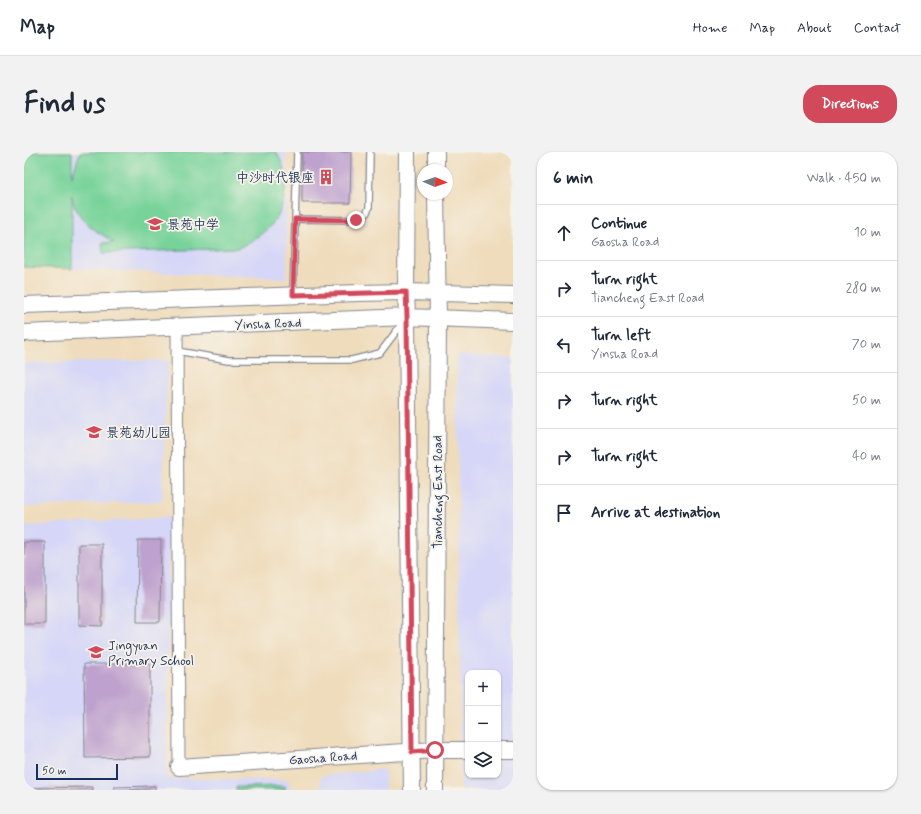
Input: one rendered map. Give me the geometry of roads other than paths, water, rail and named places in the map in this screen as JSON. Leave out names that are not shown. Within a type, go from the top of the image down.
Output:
[{"type":"street","points":[[407,152],[406,292],[412,790]]},
{"type":"street","points":[[436,152],[436,164]]},
{"type":"street","name":"Tiancheng East Road","points":[[435,790],[438,319],[436,200]]},
{"type":"street","name":"Yinsha Road","points":[[24,305],[406,292],[513,295]]},
{"type":"street","name":"Yinsha Road","points":[[24,333],[407,317],[513,320]]},
{"type":"street","points":[[177,326],[179,767]]},
{"type":"street","name":"Gaosha Road","points":[[179,767],[435,750],[465,750]]},
{"type":"street","points":[[501,750],[513,750]]},
{"type":"lane","points":[[293,295],[297,152]]},
{"type":"lane","points":[[295,219],[356,220],[365,216],[369,208],[370,152]]},
{"type":"lane","points":[[178,351],[229,360],[352,360],[380,353],[407,317]]},
{"type":"place","name":"中沙时代银座","points":[[326,177]]},
{"type":"place","name":"景苑中学","points":[[155,224]]},
{"type":"place","name":"景苑幼儿园","points":[[94,432]]},
{"type":"place","name":"Jingyuan Primary School","points":[[96,652]]}]
